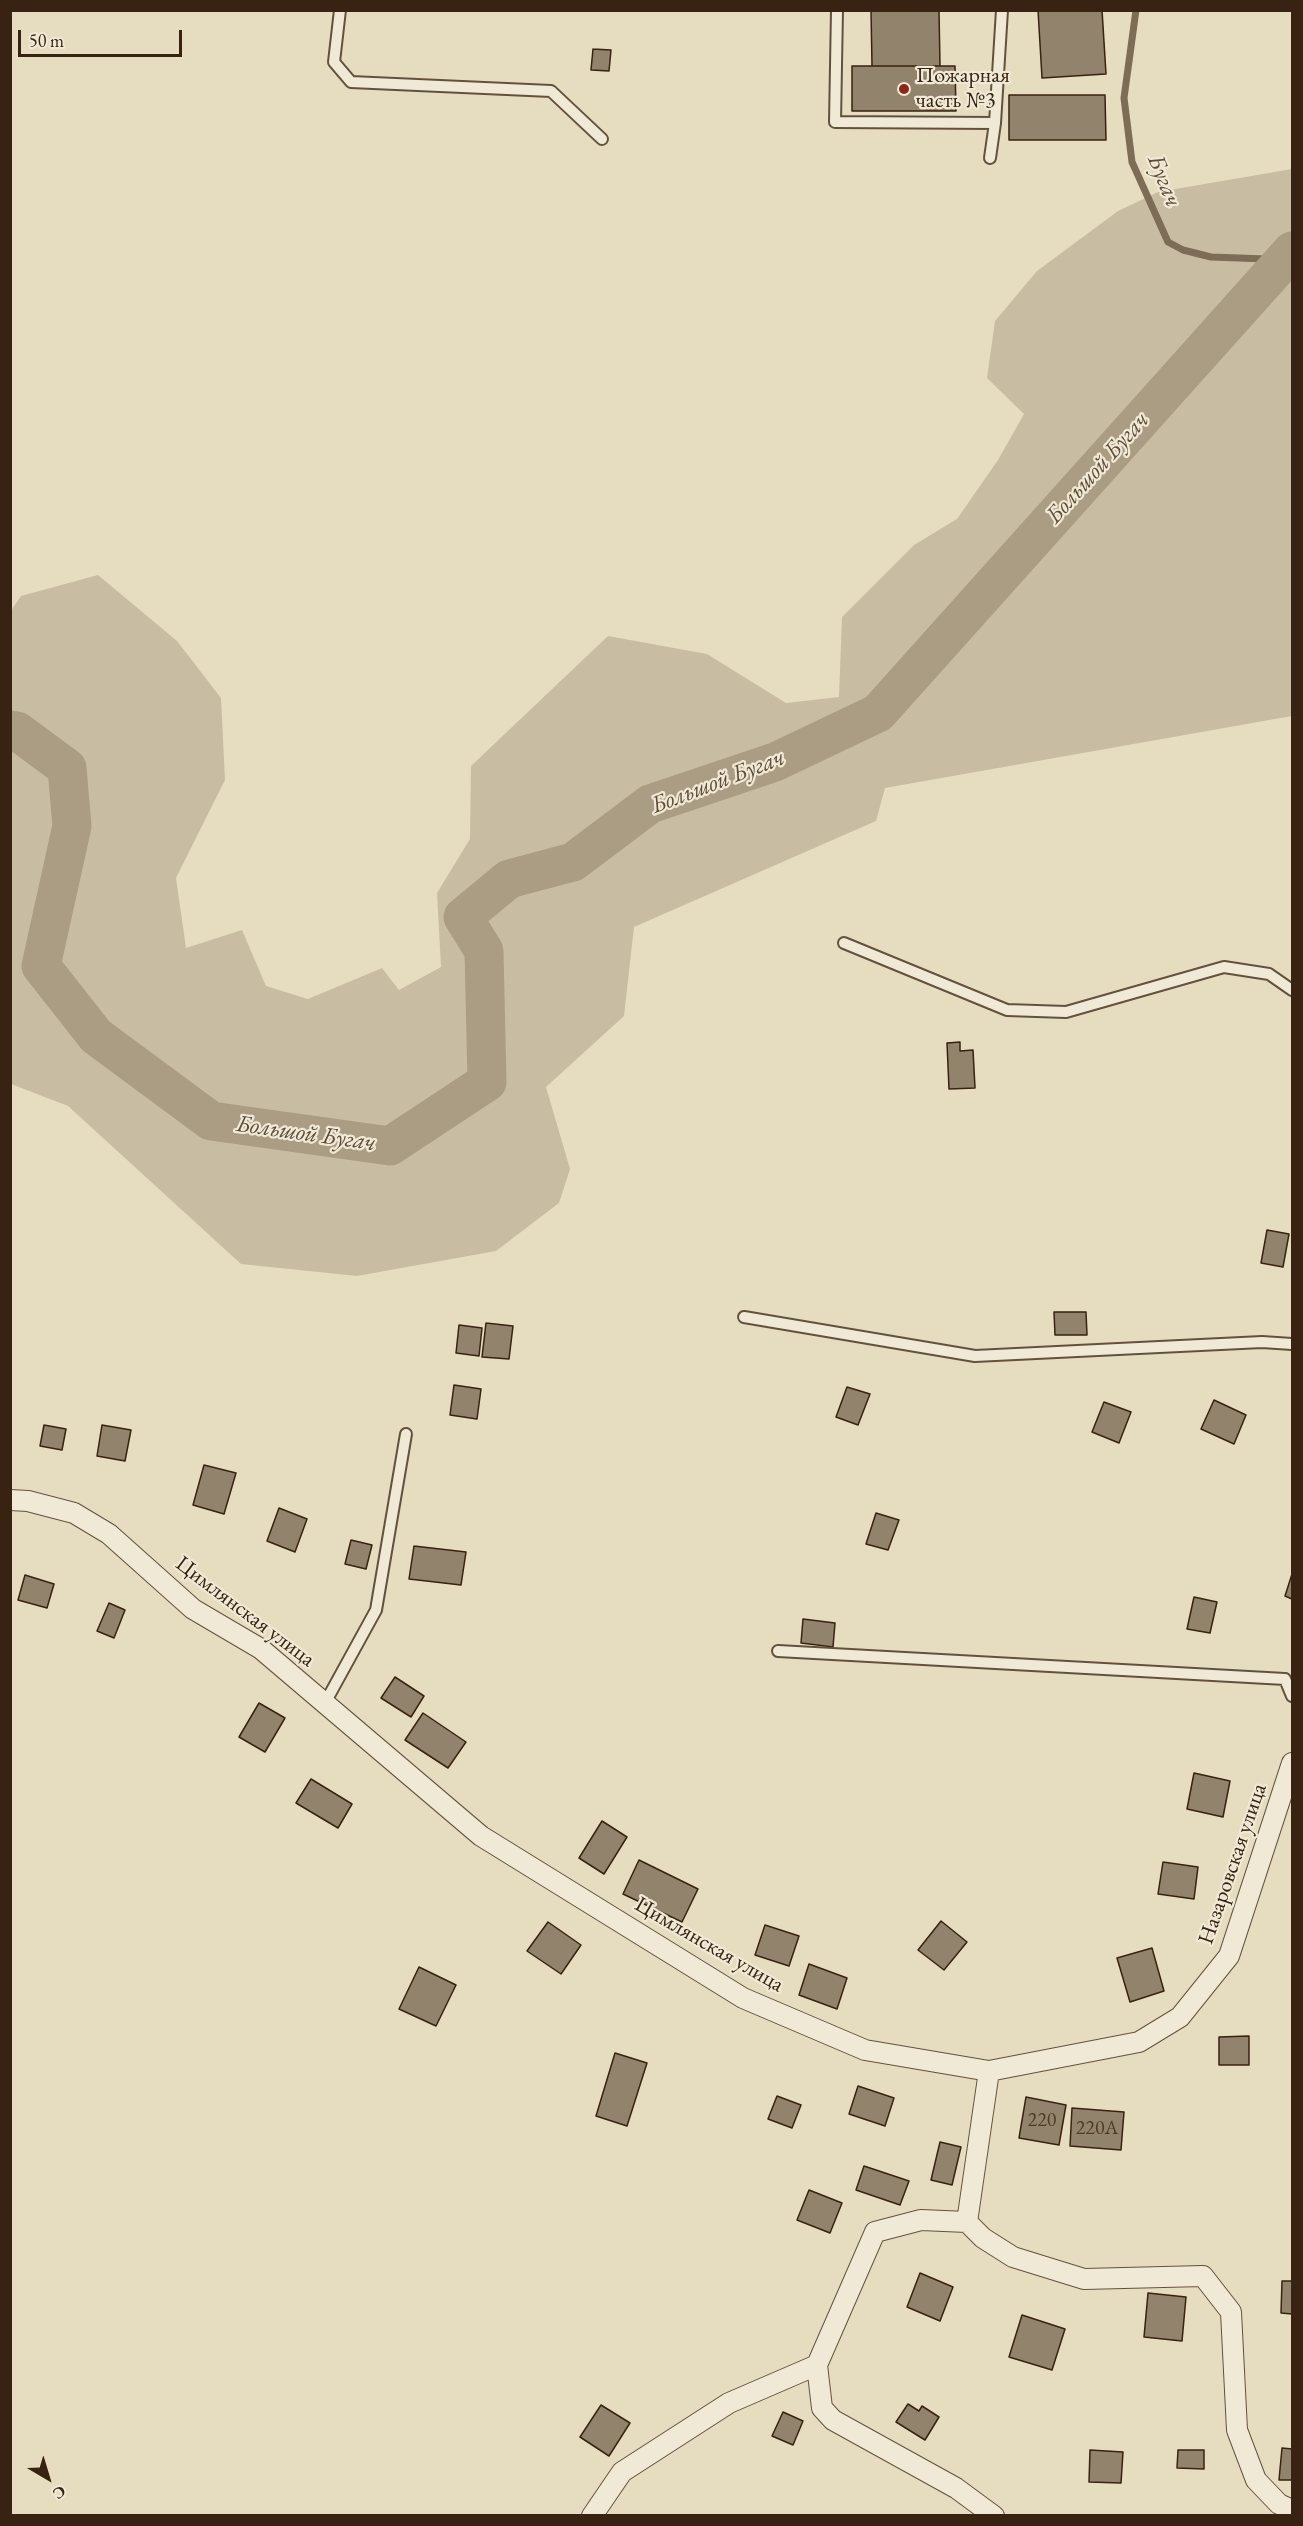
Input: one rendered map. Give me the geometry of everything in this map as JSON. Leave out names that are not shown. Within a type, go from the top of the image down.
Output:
[{"type":"street","name":"Цимлянская улица","points":[[10,1500],[74,1513],[109,1534],[193,1609],[261,1649],[481,1836],[743,1998],[865,2050],[989,2071]]},
{"type":"street","name":"Назаровская улица","points":[[989,2071],[1139,2042],[1180,2017],[1229,1956],[1293,1762]]},
{"type":"street","points":[[967,2222],[989,2071]]},
{"type":"street","points":[[994,2516],[956,2488],[833,2420],[822,2408],[817,2365],[875,2232],[921,2220],[967,2222],[983,2238],[1013,2257],[1084,2279],[1203,2276],[1231,2312],[1238,2430],[1256,2480],[1279,2504],[1293,2510]]},
{"type":"street","points":[[591,2516],[622,2472],[729,2403],[817,2365]]},
{"type":"lane","points":[[339,10],[334,62],[351,82],[550,91],[602,139]]},
{"type":"lane","points":[[837,10],[835,122],[995,123]]},
{"type":"lane","points":[[990,158],[995,123],[1002,10]]},
{"type":"lane","points":[[844,943],[1007,1010],[1066,1012],[1224,967],[1269,974],[1293,990]]},
{"type":"lane","points":[[744,1317],[975,1356],[1262,1342],[1293,1344]]},
{"type":"lane","points":[[325,1703],[376,1610],[406,1434]]},
{"type":"lane","points":[[778,1651],[1285,1679],[1293,1696]]},
{"type":"shaded area","points":[[1292,169],[1292,716],[885,788],[876,821],[634,927],[624,1016],[546,1087],[570,1169],[559,1203],[496,1251],[357,1276],[241,1264],[68,1106],[11,1084],[10,612],[21,596],[98,575],[177,641],[221,698],[225,780],[176,878],[186,948],[242,930],[266,986],[308,999],[382,968],[399,990],[441,967],[437,893],[470,839],[471,766],[608,636],[707,654],[786,703],[839,697],[842,617],[914,545],[957,519],[998,460],[1024,414],[987,378],[995,321],[1037,271],[1118,211],[1158,192]]},
{"type":"building","points":[[871,10],[939,10],[940,66],[872,66]]},
{"type":"building","points":[[1038,10],[1102,10],[1106,74],[1042,78]]},
{"type":"building","points":[[593,49],[611,50],[609,71],[591,70]]},
{"type":"building","name":"Пожарная часть №3","points":[[852,66],[955,66],[956,111],[852,111]]},
{"type":"building","points":[[1009,95],[1105,95],[1106,140],[1009,140]]},
{"type":"building","points":[[960,1042],[960,1051],[973,1050],[975,1088],[949,1089],[947,1043]]},
{"type":"building","points":[[1267,1230],[1289,1234],[1283,1267],[1261,1263]]},
{"type":"building","points":[[1054,1312],[1086,1312],[1087,1335],[1055,1335]]},
{"type":"building","points":[[486,1323],[513,1326],[509,1359],[482,1357]]},
{"type":"building","points":[[459,1325],[482,1328],[479,1356],[456,1353]]},
{"type":"building","points":[[454,1385],[481,1389],[477,1419],[450,1415]]},
{"type":"building","points":[[847,1387],[870,1394],[858,1425],[836,1417]]},
{"type":"building","points":[[1214,1400],[1246,1415],[1234,1444],[1201,1429]]},
{"type":"building","points":[[1104,1402],[1131,1412],[1119,1443],[1092,1432]]},
{"type":"building","points":[[44,1425],[66,1429],[62,1450],[40,1446]]},
{"type":"building","points":[[102,1425],[131,1430],[125,1461],[97,1456]]},
{"type":"building","points":[[204,1465],[236,1473],[224,1514],[193,1505]]},
{"type":"building","points":[[279,1508],[307,1519],[295,1552],[267,1541]]},
{"type":"building","points":[[876,1513],[899,1520],[888,1550],[866,1544]]},
{"type":"building","points":[[351,1540],[372,1545],[366,1569],[345,1564]]},
{"type":"building","points":[[414,1546],[466,1552],[461,1585],[409,1579]]},
{"type":"building","points":[[1292,1574],[1292,1599],[1285,1596]]},
{"type":"building","points":[[25,1575],[54,1584],[47,1608],[18,1600]]},
{"type":"building","points":[[1194,1597],[1217,1602],[1210,1633],[1187,1629]]},
{"type":"building","points":[[109,1603],[125,1610],[114,1638],[97,1631]]},
{"type":"building","points":[[803,1619],[835,1623],[833,1647],[801,1643]]},
{"type":"building","points":[[395,1677],[424,1696],[411,1717],[381,1698]]},
{"type":"building","points":[[259,1703],[285,1718],[265,1752],[239,1737]]},
{"type":"building","points":[[423,1713],[466,1742],[448,1768],[405,1740]]},
{"type":"building","points":[[1194,1773],[1230,1781],[1223,1817],[1187,1809]]},
{"type":"building","points":[[311,1779],[352,1804],[338,1828],[296,1803]]},
{"type":"building","points":[[602,1821],[627,1837],[604,1874],[579,1858]]},
{"type":"building","points":[[639,1860],[698,1889],[682,1922],[623,1894]]},
{"type":"building","points":[[1163,1862],[1198,1867],[1194,1899],[1158,1894]]},
{"type":"building","points":[[941,1921],[967,1942],[944,1970],[918,1950]]},
{"type":"building","points":[[548,1922],[581,1945],[561,1974],[527,1951]]},
{"type":"building","points":[[765,1925],[799,1936],[789,1966],[755,1955]]},
{"type":"building","points":[[1152,1948],[1164,1991],[1130,2002],[1117,1958]]},
{"type":"building","points":[[809,1964],[847,1978],[837,2009],[799,1995]]},
{"type":"building","points":[[419,1967],[456,1985],[436,2026],[399,2009]]},
{"type":"building","points":[[1249,2036],[1249,2065],[1219,2065],[1219,2037]]},
{"type":"building","points":[[615,2053],[647,2063],[627,2126],[596,2116]]},
{"type":"building","points":[[858,2086],[894,2098],[885,2126],[849,2114]]},
{"type":"building","points":[[777,2096],[801,2105],[792,2128],[768,2119]]},
{"type":"building","points":[[1026,2097],[1066,2105],[1059,2145],[1019,2138]]},
{"type":"building","points":[[1072,2108],[1124,2112],[1121,2150],[1070,2146]]},
{"type":"building","points":[[940,2142],[961,2147],[952,2185],[931,2180]]},
{"type":"building","points":[[864,2166],[909,2181],[900,2205],[856,2190]]},
{"type":"building","points":[[809,2190],[842,2203],[830,2233],[797,2220]]},
{"type":"building","points":[[920,2273],[953,2287],[940,2321],[907,2307]]},
{"type":"building","points":[[1282,2281],[1292,2281],[1292,2314],[1281,2313]]},
{"type":"building","points":[[1148,2293],[1186,2297],[1182,2341],[1144,2337]]},
{"type":"building","points":[[1022,2315],[1065,2329],[1052,2370],[1009,2357]]},
{"type":"building","points":[[908,2404],[919,2411],[922,2406],[939,2417],[925,2440],[896,2422]]},
{"type":"building","points":[[601,2405],[630,2423],[609,2456],[580,2437]]},
{"type":"building","points":[[783,2412],[803,2421],[793,2445],[772,2436]]},
{"type":"building","points":[[1282,2448],[1292,2449],[1292,2480],[1279,2480]]},
{"type":"building","points":[[1090,2450],[1123,2452],[1121,2483],[1089,2482]]},
{"type":"building","points":[[1178,2450],[1204,2450],[1204,2469],[1177,2468]]},
{"type":"waterway","name":"Бугач","points":[[1136,10],[1124,98],[1132,162],[1168,242],[1183,250],[1211,257],[1266,259],[1280,258],[1289,253]]},
{"type":"waterway","name":"Большой Бугач","points":[[10,730],[17,731],[67,768],[72,826],[41,966],[96,1036],[211,1121],[390,1146],[487,1082],[484,951],[463,917],[509,879],[573,862],[650,804],[775,762],[878,713],[1292,251]]},
{"type":"place","name":"Пожарная часть №3","points":[[904,89]]}]
